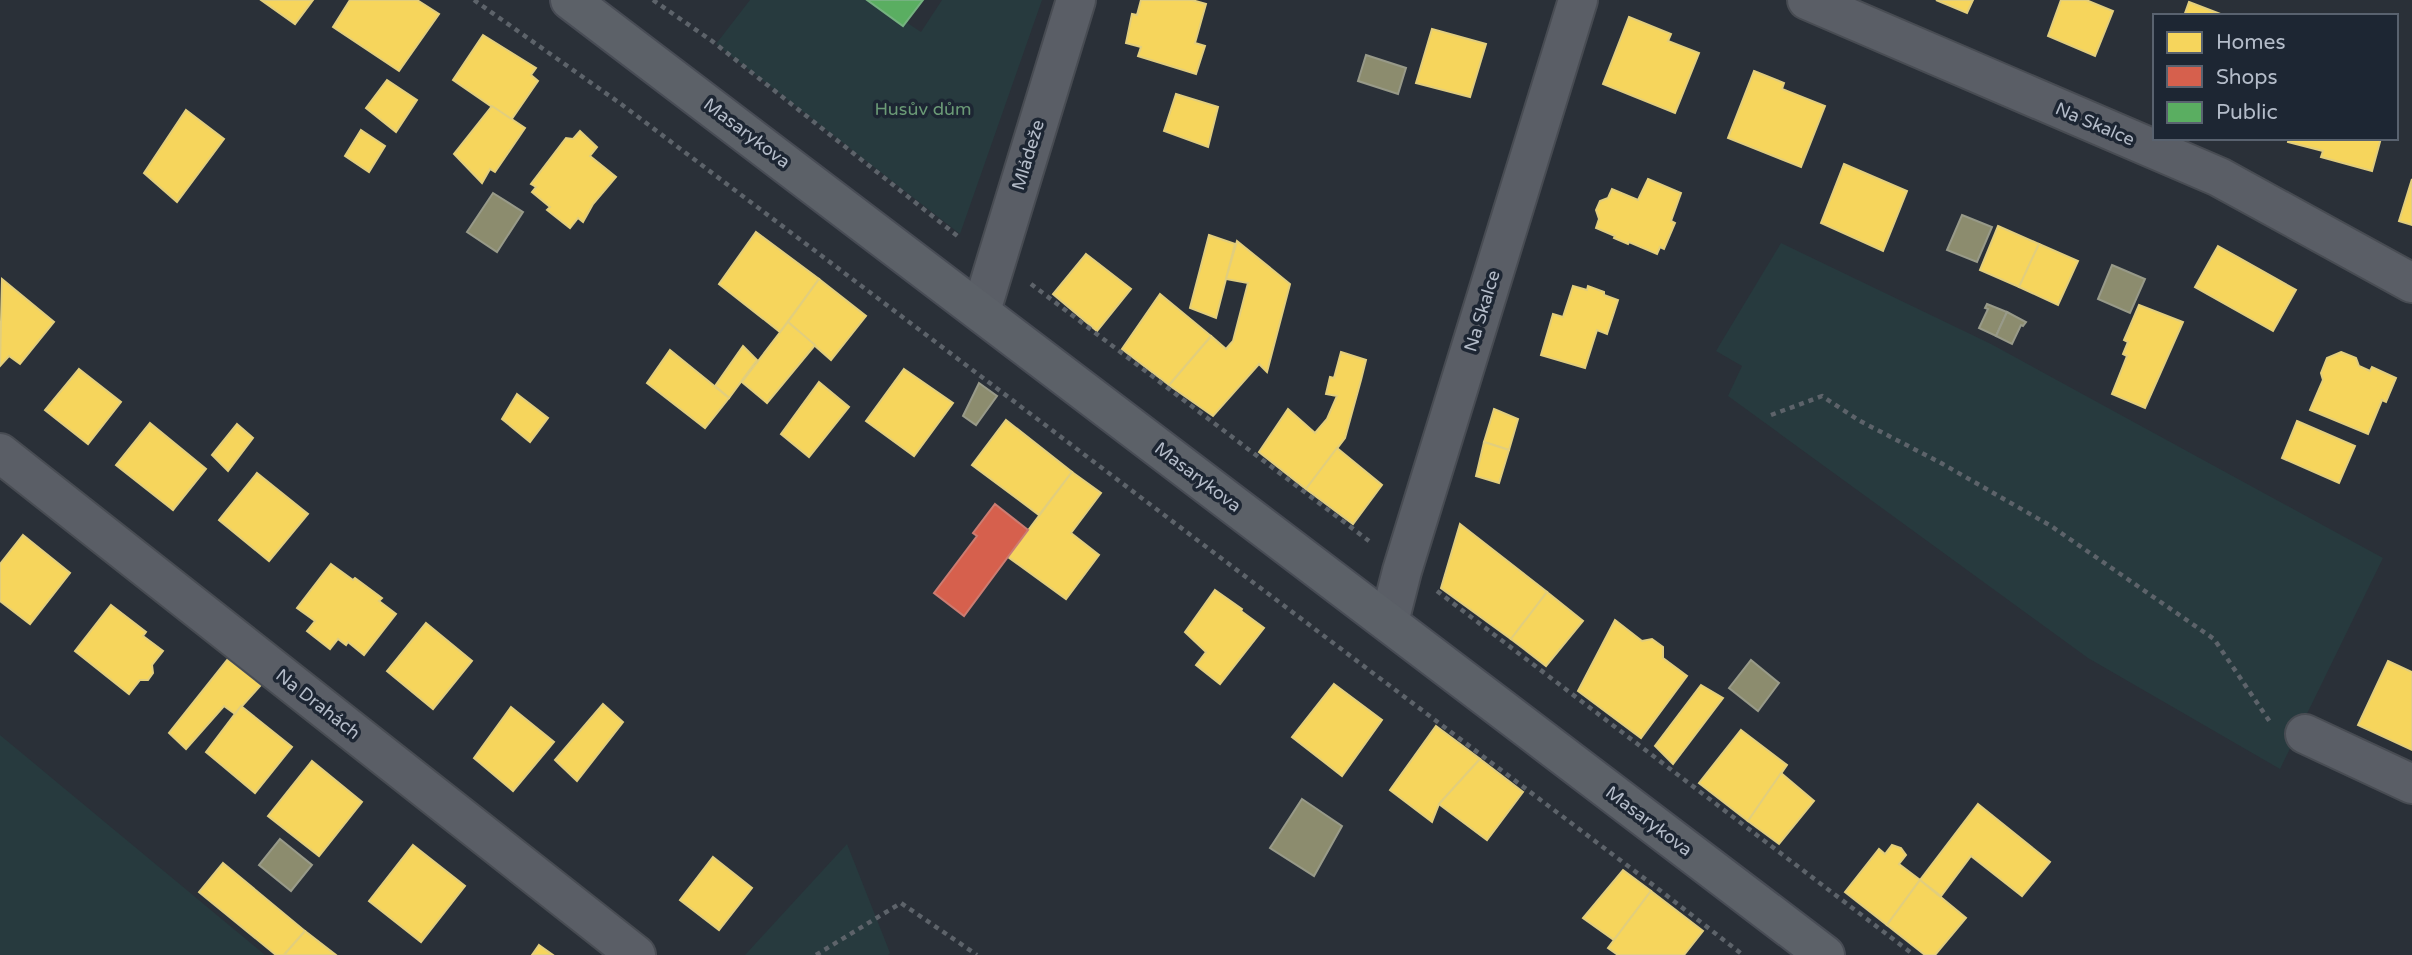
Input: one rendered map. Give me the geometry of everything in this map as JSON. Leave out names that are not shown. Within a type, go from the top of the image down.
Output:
[{"type":"main road","name":"Masarykova","points":[[570,0],[1825,955]]},
{"type":"street","name":"Mládeže","points":[[981,311],[1076,0]]},
{"type":"street","name":"Na Skalce","points":[[1388,622],[1578,0]]},
{"type":"street","name":"Na Skalce","points":[[1807,0],[2219,177],[2412,283]]},
{"type":"street","name":"Na Drahách","points":[[0,453],[636,955]]},
{"type":"street","points":[[2305,734],[2412,784]]},
{"type":"path","points":[[474,0],[621,104],[1743,955]]},
{"type":"path","points":[[653,0],[712,41],[960,238]]},
{"type":"path","points":[[1030,283],[1371,542]]},
{"type":"path","points":[[1771,415],[1822,396],[1860,421],[1941,463],[2051,526],[2214,639],[2278,734],[2292,739],[2305,734]]},
{"type":"path","points":[[1431,586],[1914,955]]},
{"type":"path","points":[[816,955],[901,903],[977,955]]},
{"type":"green space","name":"Husův dům","points":[[750,0],[873,0],[921,32],[942,0],[1042,0],[960,234],[716,44]]},
{"type":"green space","points":[[1781,243],[1991,344],[2383,558],[2280,769],[2088,658],[1728,396],[1742,366],[1716,351]]},
{"type":"green space","points":[[0,735],[265,955],[0,955]]},
{"type":"green space","points":[[847,844],[890,953],[745,955]]},
{"type":"building: Homes","points":[[261,0],[313,0],[295,24]]},
{"type":"building: Homes","points":[[350,0],[417,0],[439,14],[399,71],[333,27]]},
{"type":"building: Homes","points":[[1141,0],[1192,0],[1206,4],[1195,43],[1205,46],[1196,74],[1138,56],[1141,47],[1126,43],[1132,14],[1137,15]]},
{"type":"building: Homes","points":[[1936,0],[1973,0],[1967,13]]},
{"type":"building: Homes","points":[[2061,0],[2086,0],[2113,11],[2095,56],[2048,36]]},
{"type":"building: Homes","points":[[2189,2],[2220,14],[2185,14]]},
{"type":"building: Homes","points":[[1629,17],[1671,34],[1668,41],[1699,53],[1675,113],[1603,84]]},
{"type":"building: Homes","points":[[1432,29],[1486,44],[1470,97],[1416,83]]},
{"type":"building: Homes","points":[[483,35],[536,68],[531,75],[538,81],[511,120],[453,80]]},
{"type":"building: Homes","points":[[1754,71],[1784,83],[1782,89],[1825,106],[1801,167],[1728,138]]},
{"type":"building: Homes","points":[[387,80],[417,100],[396,132],[366,108]]},
{"type":"building: Homes","points":[[1176,94],[1218,107],[1208,147],[1164,131]]},
{"type":"building: Homes","points":[[492,106],[525,128],[495,172],[490,169],[482,183],[454,154]]},
{"type":"building: Homes","points":[[186,110],[224,139],[177,202],[144,173]]},
{"type":"building: Homes","points":[[361,130],[385,146],[369,172],[345,156]]},
{"type":"building: Homes","points":[[580,131],[597,147],[590,156],[616,177],[593,204],[583,222],[578,218],[570,228],[547,210],[550,207],[532,192],[536,187],[531,184],[566,138],[573,139]]},
{"type":"building: Homes","points":[[2380,140],[2372,171],[2321,157],[2323,151],[2288,142]]},
{"type":"building: Homes","points":[[1844,164],[1907,191],[1883,251],[1821,223]]},
{"type":"building: Homes","points":[[1648,179],[1681,193],[1671,221],[1675,223],[1664,249],[1660,247],[1657,254],[1629,242],[1628,244],[1596,228],[1599,219],[1596,210],[1600,201],[1608,198],[1612,189],[1638,200]]},
{"type":"building: Homes","points":[[2412,179],[2412,225],[2399,221]]},
{"type":"building: Homes","points":[[1998,226],[2039,244],[2019,287],[1980,270]]},
{"type":"building: Homes","points":[[756,232],[819,279],[780,332],[719,284]]},
{"type":"building: Homes","points":[[1209,235],[1235,244],[1216,318],[1190,308]]},
{"type":"building: Homes","points":[[1237,241],[1290,284],[1267,372],[1259,364],[1213,416],[1169,385],[1211,336],[1226,349],[1233,341],[1248,283],[1226,279]]},
{"type":"building: Homes","points":[[2039,244],[2078,261],[2058,305],[2019,287]]},
{"type":"building: Homes","points":[[2218,246],[2296,290],[2273,331],[2195,287]]},
{"type":"building: Homes","points":[[1086,254],[1131,289],[1097,331],[1053,294]]},
{"type":"building: Homes","points":[[2,279],[54,322],[20,364],[9,356],[0,366]]},
{"type":"building: Homes","points":[[819,279],[866,316],[831,360],[788,322]]},
{"type":"building: Homes","points":[[1573,286],[1587,290],[1588,286],[1618,300],[1607,334],[1597,330],[1585,368],[1541,355],[1553,314],[1563,317]]},
{"type":"building: Homes","points":[[1160,294],[1211,336],[1169,385],[1122,349]]},
{"type":"building: Homes","points":[[2139,305],[2183,322],[2145,408],[2112,394],[2127,356],[2123,354],[2128,342],[2124,340]]},
{"type":"building: Homes","points":[[788,322],[815,345],[767,403],[742,382]]},
{"type":"building: Homes","points":[[743,346],[757,360],[729,398],[715,386]]},
{"type":"building: Homes","points":[[670,350],[729,398],[705,428],[647,383]]},
{"type":"building: Homes","points":[[1341,352],[1366,360],[1361,380],[1345,438],[1306,489],[1259,452],[1288,409],[1315,433],[1327,419],[1337,396],[1326,394],[1330,377],[1334,378]]},
{"type":"building: Homes","points":[[2341,352],[2356,358],[2359,366],[2370,371],[2372,367],[2396,378],[2386,402],[2382,400],[2368,434],[2310,410],[2323,380],[2321,373],[2327,358]]},
{"type":"building: Homes","points":[[79,369],[121,402],[88,444],[45,410]]},
{"type":"building: Homes","points":[[904,369],[953,403],[914,456],[866,421]]},
{"type":"building: Homes","points":[[819,382],[849,407],[809,457],[781,434]]},
{"type":"building: Homes","points":[[517,394],[548,418],[530,442],[502,419]]},
{"type":"building: Homes","points":[[1494,409],[1518,419],[1509,450],[1484,442]]},
{"type":"building: Homes","points":[[1006,420],[1072,472],[1039,515],[972,465]]},
{"type":"building: Homes","points":[[2297,421],[2355,446],[2339,483],[2282,458]]},
{"type":"building: Homes","points":[[150,423],[206,469],[173,510],[116,465]]},
{"type":"building: Homes","points":[[237,424],[253,438],[228,471],[212,455]]},
{"type":"building: Homes","points":[[1484,442],[1509,450],[1499,483],[1476,476]]},
{"type":"building: Homes","points":[[1337,448],[1382,485],[1353,524],[1306,489]]},
{"type":"building: Homes","points":[[1072,472],[1101,493],[1071,533],[1099,555],[1066,599],[1008,557]]},
{"type":"building: Homes","points":[[257,473],[308,514],[269,561],[219,520]]},
{"type":"building: Homes","points":[[1460,524],[1547,592],[1511,639],[1441,588]]},
{"type":"building: Homes","points":[[23,535],[70,573],[30,624],[0,601],[0,564]]},
{"type":"building: Homes","points":[[331,564],[382,598],[379,601],[396,614],[364,655],[348,642],[346,645],[338,639],[330,649],[307,631],[315,621],[297,608]]},
{"type":"building: Homes","points":[[1215,590],[1264,628],[1220,684],[1196,665],[1206,652],[1185,632]]},
{"type":"building: Homes","points":[[1547,592],[1583,621],[1546,666],[1511,639]]},
{"type":"building: Homes","points":[[111,605],[146,632],[143,636],[163,651],[152,665],[153,673],[148,680],[140,680],[129,694],[75,651]]},
{"type":"building: Homes","points":[[1615,620],[1642,641],[1652,639],[1663,647],[1663,658],[1687,676],[1641,738],[1578,691]]},
{"type":"building: Homes","points":[[426,623],[472,661],[433,709],[387,671]]},
{"type":"building: Homes","points":[[228,659],[261,685],[235,714],[224,706],[186,749],[169,733]]},
{"type":"building: Homes","points":[[2388,661],[2412,672],[2412,750],[2358,725]]},
{"type":"building: Homes","points":[[1334,684],[1382,720],[1342,776],[1292,737]]},
{"type":"building: Homes","points":[[1701,685],[1723,698],[1673,764],[1655,746]]},
{"type":"building: Homes","points":[[603,704],[623,722],[577,781],[555,760]]},
{"type":"building: Homes","points":[[241,706],[292,747],[255,793],[206,752]]},
{"type":"building: Homes","points":[[511,707],[554,742],[513,791],[474,758]]},
{"type":"building: Homes","points":[[1436,726],[1480,759],[1439,804],[1432,822],[1390,790]]},
{"type":"building: Homes","points":[[1741,730],[1787,765],[1748,821],[1699,783]]},
{"type":"building: Homes","points":[[1480,759],[1523,792],[1487,840],[1439,804]]},
{"type":"building: Homes","points":[[312,761],[362,802],[319,856],[268,816]]},
{"type":"building: Homes","points":[[1781,773],[1814,801],[1779,844],[1748,821]]},
{"type":"building: Homes","points":[[1978,804],[2050,862],[2022,896],[1971,856],[1941,896],[1920,880]]},
{"type":"building: Homes","points":[[413,845],[465,886],[421,942],[369,901]]},
{"type":"building: Homes","points":[[1892,845],[1901,848],[1906,855],[1899,864],[1920,880],[1887,925],[1845,892],[1879,849],[1885,854]]},
{"type":"building: Homes","points":[[713,857],[752,888],[719,930],[680,900]]},
{"type":"building: Homes","points":[[223,863],[305,931],[284,955],[276,955],[199,892]]},
{"type":"building: Homes","points":[[1623,870],[1651,891],[1614,940],[1583,918]]},
{"type":"building: Homes","points":[[1920,880],[1966,918],[1935,955],[1925,955],[1887,925]]},
{"type":"building: Homes","points":[[1651,891],[1703,931],[1684,955],[1618,955],[1608,948]]},
{"type":"building: Homes","points":[[305,931],[336,955],[284,955]]},
{"type":"building: Homes","points":[[539,945],[553,955],[532,955]]},
{"type":"building: Shops","points":[[995,504],[1028,530],[964,616],[934,593],[977,536],[973,533]]},
{"type":"building: Public","points":[[867,0],[923,0],[903,26]]},
{"type":"building: Industry","points":[[1366,55],[1406,68],[1398,94],[1358,81]]},
{"type":"building: Industry","points":[[493,193],[523,212],[497,252],[467,232]]},
{"type":"building: Industry","points":[[1962,215],[1992,227],[1977,262],[1947,250]]},
{"type":"building: Industry","points":[[2112,265],[2145,279],[2130,313],[2098,299]]},
{"type":"building: Industry","points":[[1987,304],[2007,312],[1996,336],[1979,328],[1988,309],[1985,308]]},
{"type":"building: Industry","points":[[2007,312],[2026,322],[2021,325],[2012,344],[1996,336]]},
{"type":"building: Industry","points":[[979,383],[997,396],[976,425],[963,416]]},
{"type":"building: Industry","points":[[1751,660],[1779,683],[1758,711],[1729,688]]},
{"type":"building: Industry","points":[[1302,799],[1342,826],[1314,876],[1270,848]]},
{"type":"building: Industry","points":[[280,839],[312,865],[291,891],[259,865]]}]
